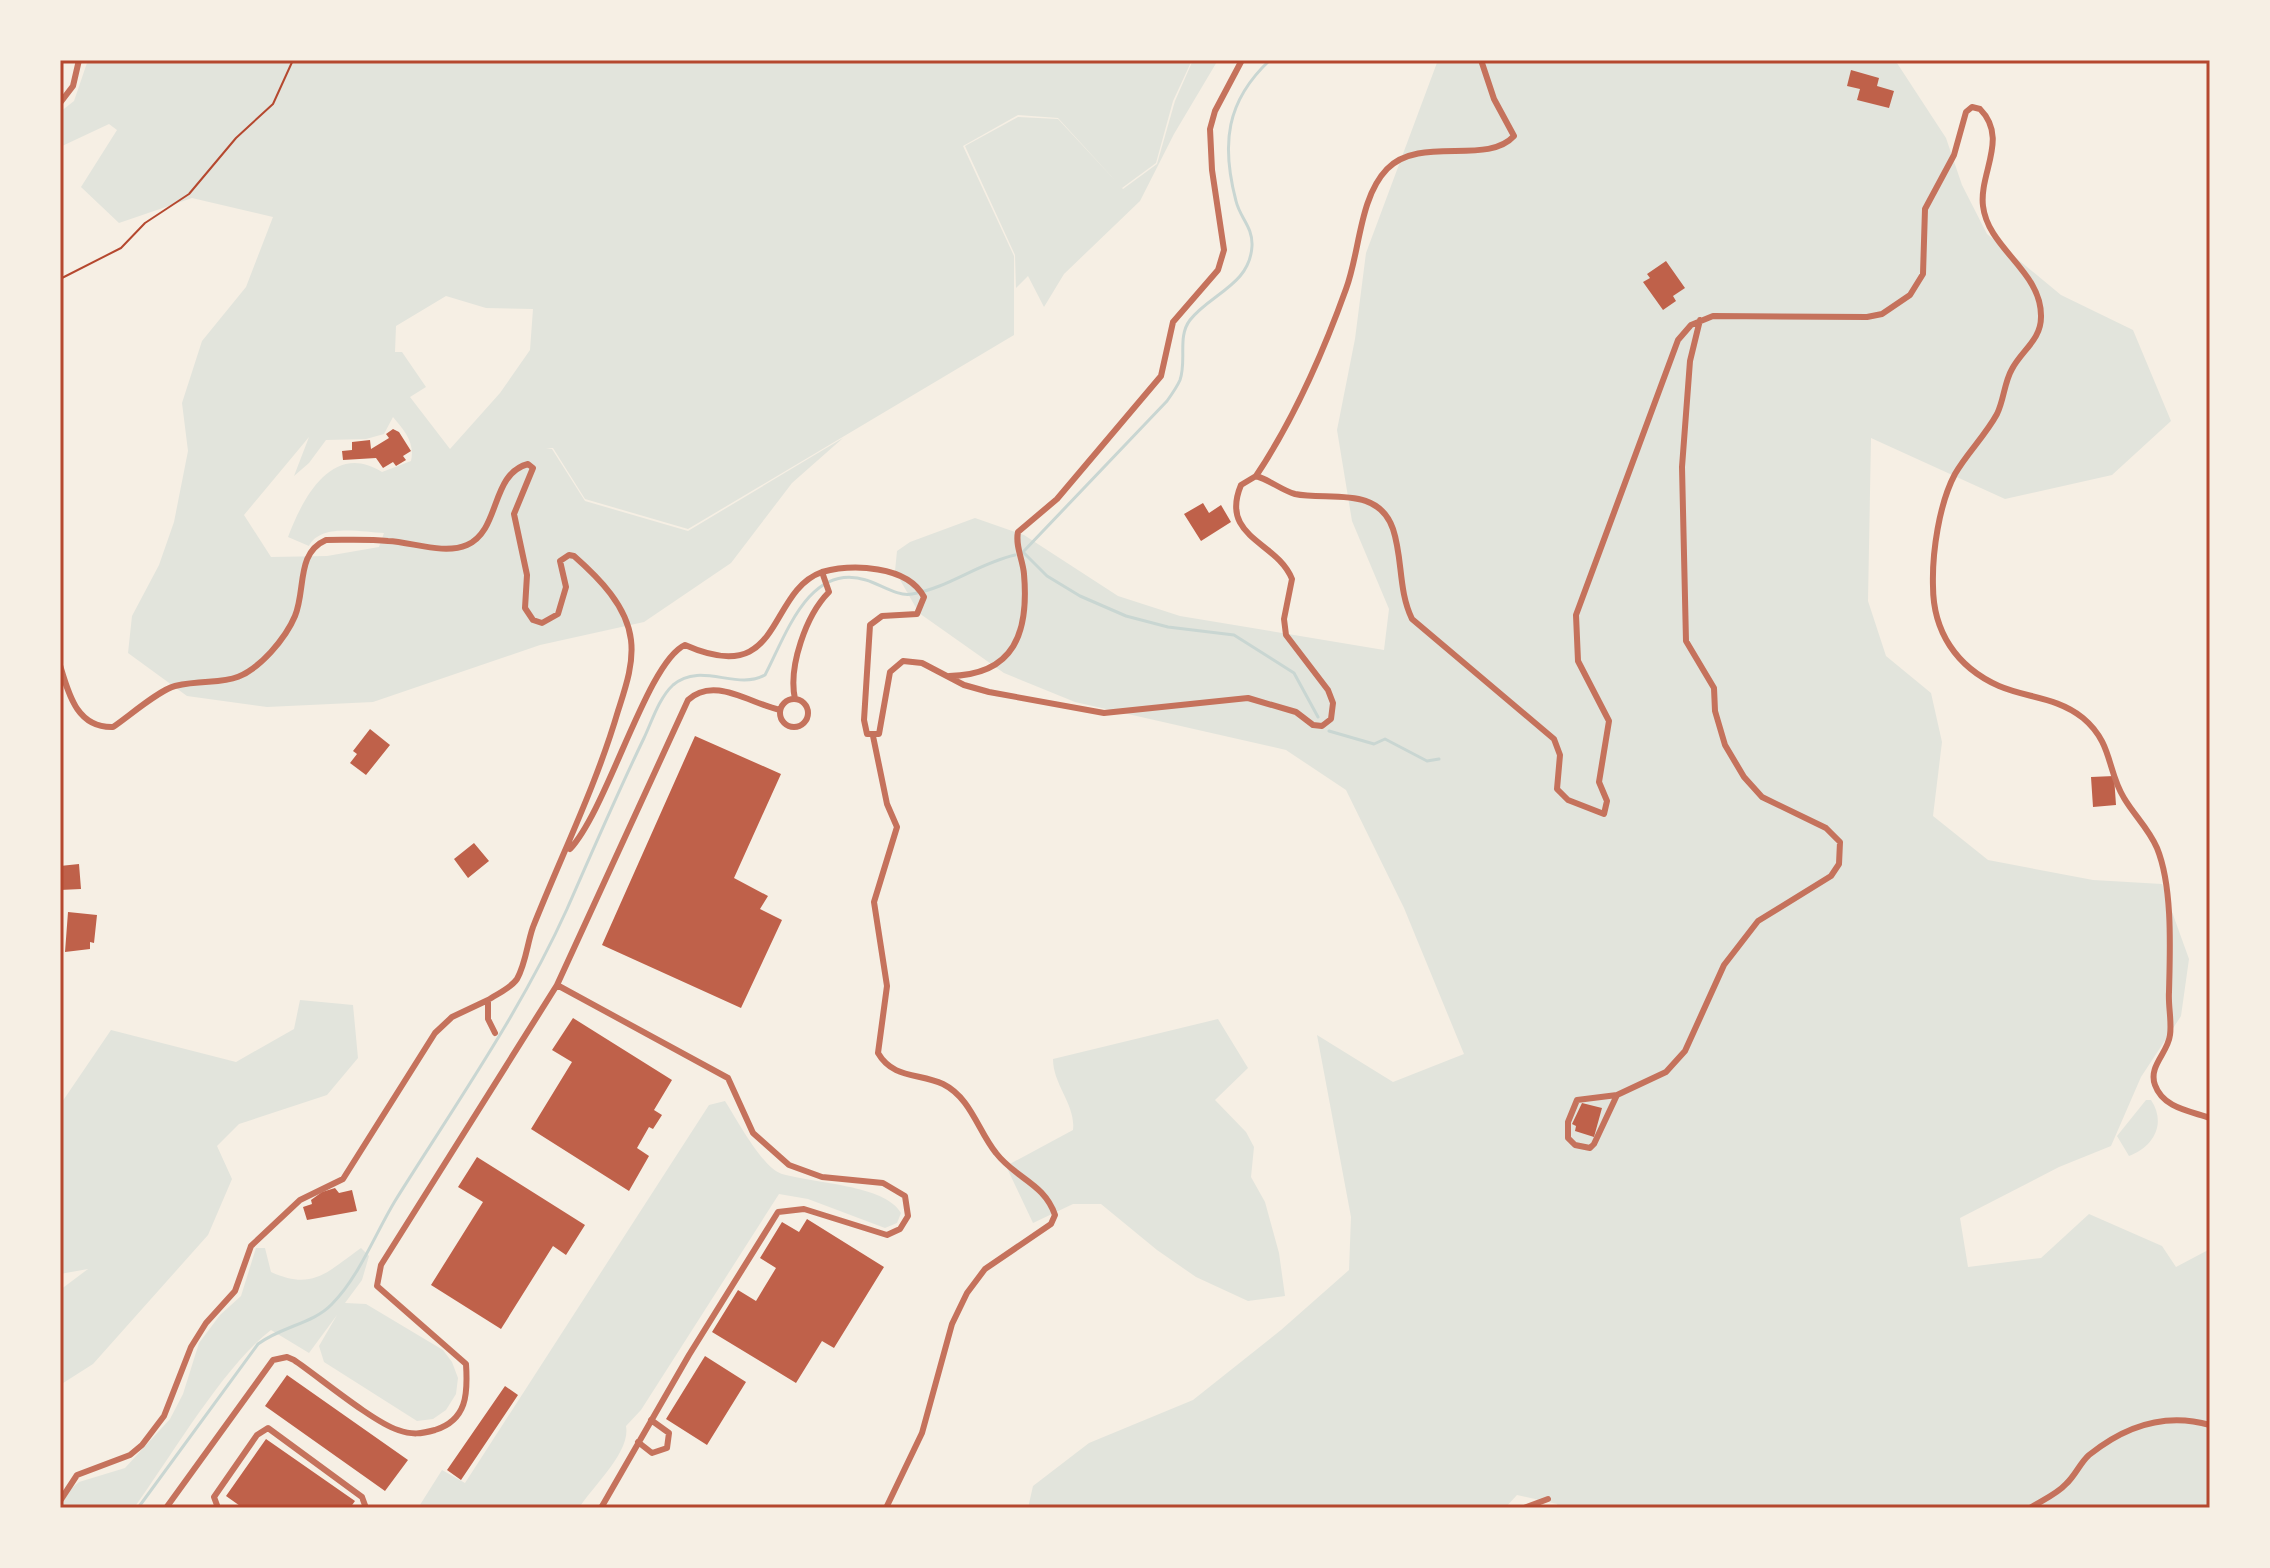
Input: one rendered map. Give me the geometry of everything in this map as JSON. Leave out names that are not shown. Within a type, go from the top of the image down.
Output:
[{"type":"street","points":[[60,103],[73,86],[79,60]]},
{"type":"street","points":[[945,676],[990,667],[1008,656],[1016,646],[1025,587],[1018,532],[1057,499],[1161,376],[1173,322],[1218,270],[1224,250],[1210,160],[1210,129],[1215,111],[1242,60]]},
{"type":"street","points":[[873,736],[881,728],[887,683],[896,665],[914,661],[989,692],[1059,702],[1104,713],[1248,698],[1296,712],[1313,725],[1327,723],[1333,711],[1331,696],[1310,662],[1289,640],[1284,627],[1285,607],[1293,586],[1290,573],[1243,527],[1236,514],[1241,485],[1256,476],[1296,406],[1333,320],[1358,253],[1368,202],[1383,173],[1410,156],[1432,151],[1492,148],[1514,136],[1494,99],[1481,60]]},
{"type":"street","points":[[1256,476],[1292,493],[1350,496],[1382,512],[1393,529],[1403,598],[1412,619],[1554,739],[1560,755],[1557,789],[1568,800],[1604,814],[1607,801],[1599,782],[1609,721],[1578,661],[1576,615],[1586,580],[1617,513],[1633,459],[1658,401],[1672,353],[1685,331],[1700,320],[1725,316],[1867,317],[1882,314],[1910,295],[1923,274],[1925,209],[1954,155],[1966,112],[1972,107],[1986,115],[1993,142],[1983,196],[1986,217],[2030,280],[2039,300],[2041,323],[2033,342],[2011,370],[1997,414],[1953,477],[1932,571],[1936,622],[1949,645],[1988,680],[2050,699],[2074,712],[2091,727],[2109,754],[2119,789],[2152,838],[2163,871],[2170,941],[2171,1026],[2167,1046],[2154,1070],[2154,1083],[2169,1103],[2210,1118]]},
{"type":"street","points":[[1617,1095],[1594,1144],[1590,1148],[1575,1145],[1568,1138],[1568,1122],[1577,1100],[1617,1095],[1666,1072],[1685,1051],[1724,965],[1749,933],[1790,899],[1831,876],[1839,864],[1840,842],[1826,828],[1762,797],[1744,777],[1725,745],[1715,711],[1714,688],[1686,641],[1682,467],[1690,361],[1700,320]]},
{"type":"street","points":[[60,665],[71,700],[82,717],[103,727],[113,727],[173,686],[222,683],[246,673],[280,641],[295,616],[306,557],[317,544],[341,540],[387,540],[447,548],[467,545],[483,533],[505,482],[520,466],[528,464],[533,472],[519,493],[514,514],[527,575],[525,608],[533,620],[542,623],[558,614],[566,587],[560,561],[569,555],[574,556],[612,597],[626,618],[632,642],[629,676],[608,745],[567,852],[534,925],[514,983],[488,1000],[452,1017],[435,1033],[343,1179],[300,1200],[251,1246],[235,1291],[206,1323],[191,1347],[164,1416],[142,1445],[130,1455],[77,1475],[60,1501]]},
{"type":"street","points":[[567,852],[594,814],[654,682],[674,650],[685,645],[723,657],[756,647],[777,626],[801,585],[823,575],[865,565],[919,587],[924,597],[917,614],[882,616],[870,625],[864,729],[873,736],[887,804],[897,827],[874,902],[887,986],[878,1053],[896,1072],[943,1084],[957,1095],[995,1153],[1016,1174],[1049,1196],[1055,1215],[1051,1224],[985,1269],[967,1293],[952,1324],[922,1433],[886,1508]]},
{"type":"street","points":[[795,699],[792,684],[808,624],[829,587],[823,575]]},
{"type":"street","points":[[166,1508],[273,1360],[287,1357],[294,1360],[396,1430],[417,1435],[445,1427],[462,1413],[468,1393],[466,1364],[377,1286],[381,1265],[557,985],[688,700],[696,693],[713,688],[780,710]]},
{"type":"street","points":[[795,699],[804,703],[808,713],[799,726],[785,724],[780,710],[785,701],[795,699]]},
{"type":"street","points":[[557,985],[728,1078],[753,1133],[789,1165],[822,1177],[883,1183],[899,1190],[908,1204],[905,1224],[887,1235],[804,1209],[778,1212],[643,1433],[601,1508]]},
{"type":"street","points":[[488,1000],[488,1019],[495,1033]]},
{"type":"street","points":[[638,1442],[652,1453],[667,1448],[669,1433],[651,1420]]},
{"type":"street","points":[[2030,1508],[2066,1485],[2087,1456],[2131,1427],[2160,1420],[2194,1420],[2210,1425]]},
{"type":"street","points":[[218,1508],[214,1497],[257,1435],[268,1428],[362,1497],[366,1508]]},
{"type":"street","points":[[1524,1508],[1548,1499]]},
{"type":"path","points":[[60,279],[121,248],[145,223],[189,194],[227,148],[273,104],[293,60]]},
{"type":"shaded area","points":[[88,60],[1192,60],[1173,101],[1156,163],[1122,188],[1058,118],[1018,115],[963,146],[1014,256],[1014,335],[688,529],[585,499],[553,448],[546,448],[552,449],[585,501],[688,531],[843,438],[792,483],[731,563],[644,622],[540,645],[373,702],[267,707],[187,696],[128,653],[132,616],[159,565],[174,522],[188,451],[182,403],[202,341],[246,287],[273,217],[192,198],[119,223],[81,187],[117,130],[109,124],[60,147],[60,112],[74,101]],"holes":[[[446,296],[486,308],[533,309],[530,350],[500,393],[450,449],[410,397],[426,387],[402,352],[395,352],[396,326]],[[393,417],[410,443],[411,461],[382,472],[365,464],[349,463],[335,468],[311,491],[288,537],[309,546],[322,534],[332,532],[384,533],[379,547],[327,556],[271,557],[244,515],[309,437],[294,476],[309,463],[326,440],[366,439],[384,434]]]},
{"type":"shaded area","points":[[1193,60],[1218,60],[1174,134],[1140,201],[1064,274],[1044,307],[1028,276],[1016,288],[1015,255],[965,146],[1018,117],[1058,119],[1123,189],[1157,164],[1175,101]]},
{"type":"shaded area","points":[[1438,60],[1895,60],[1946,138],[1962,185],[1987,234],[2061,295],[2133,330],[2171,421],[2112,475],[2005,499],[1871,438],[1868,601],[1886,656],[1931,693],[1942,742],[1933,816],[1988,860],[2093,880],[2162,884],[2189,959],[2181,1016],[2141,1077],[2111,1146],[2059,1167],[1960,1218],[1968,1267],[2041,1258],[2089,1214],[2162,1246],[2176,1267],[2210,1249],[2210,1508],[1558,1508],[1557,1504],[1517,1495],[1505,1508],[1028,1508],[1033,1486],[1089,1443],[1193,1400],[1281,1330],[1349,1270],[1351,1217],[1317,1035],[1393,1082],[1464,1054],[1404,908],[1346,790],[1286,750],[1075,702],[1004,673],[919,613],[895,571],[897,551],[910,542],[975,518],[1024,535],[1118,596],[1180,616],[1384,650],[1389,609],[1352,521],[1337,430],[1355,339],[1366,253]]},
{"type":"shaded area","points":[[300,1000],[353,1005],[358,1058],[327,1095],[239,1124],[217,1146],[232,1179],[208,1235],[93,1364],[60,1385],[60,1290],[88,1269],[60,1274],[60,1105],[111,1030],[236,1062],[294,1029]]},
{"type":"shaded area","points":[[1218,1019],[1248,1068],[1215,1100],[1246,1132],[1254,1147],[1251,1177],[1265,1202],[1279,1253],[1285,1296],[1248,1301],[1196,1277],[1101,1204],[1073,1204],[1033,1223],[1006,1166],[1073,1130],[1071,1112],[1053,1059]]},
{"type":"shaded area","points":[[2146,1100],[2151,1100],[2156,1109],[2155,1134],[2145,1147],[2129,1156],[2117,1136]]},
{"type":"shaded area","points":[[725,1101],[759,1153],[775,1170],[880,1196],[901,1213],[897,1223],[885,1228],[808,1199],[779,1194],[641,1410],[626,1426],[623,1447],[617,1458],[579,1508],[418,1508],[442,1470],[465,1483],[709,1105]]},
{"type":"shaded area","points":[[256,1248],[265,1248],[271,1272],[298,1280],[329,1271],[361,1248],[369,1256],[362,1280],[345,1303],[366,1304],[443,1350],[458,1378],[456,1394],[446,1410],[433,1419],[417,1421],[324,1362],[319,1346],[337,1315],[309,1353],[271,1330],[216,1389],[134,1508],[61,1508],[67,1492],[79,1482],[125,1468],[170,1419],[183,1394],[199,1343],[220,1315],[241,1296]]},
{"type":"building","points":[[1851,70],[1879,78],[1877,86],[1894,91],[1889,108],[1857,100],[1860,89],[1847,86]]},
{"type":"building","points":[[1666,261],[1685,288],[1673,296],[1676,301],[1663,310],[1643,282],[1650,278],[1647,274]]},
{"type":"building","points":[[393,429],[399,432],[411,451],[403,456],[406,460],[383,468],[376,458],[343,460],[342,451],[352,450],[352,442],[370,440],[371,449],[389,438],[386,434]]},
{"type":"building","points":[[1203,503],[1209,513],[1221,505],[1231,522],[1201,541],[1184,514]]},
{"type":"building","points":[[370,729],[390,745],[366,775],[350,763],[357,754],[353,751]]},
{"type":"building","points":[[695,736],[781,774],[734,878],[768,896],[760,909],[782,920],[741,1008],[602,945]]},
{"type":"building","points":[[2114,776],[2116,805],[2093,807],[2091,777]]},
{"type":"building","points":[[474,843],[489,861],[468,878],[454,859]]},
{"type":"building","points":[[79,864],[81,889],[60,890],[60,866]]},
{"type":"building","points":[[68,912],[97,915],[94,943],[90,942],[90,949],[65,952]]},
{"type":"building","points":[[573,1018],[672,1080],[654,1110],[662,1115],[653,1129],[649,1127],[637,1148],[649,1156],[629,1191],[531,1129],[572,1062],[552,1050]]},
{"type":"building","points":[[1582,1103],[1602,1108],[1594,1137],[1575,1131],[1576,1126],[1572,1124]]},
{"type":"building","points":[[477,1157],[585,1225],[566,1255],[553,1246],[501,1329],[431,1285],[483,1202],[458,1187]]},
{"type":"building","points":[[335,1188],[339,1193],[352,1190],[357,1211],[307,1220],[303,1207],[312,1204],[311,1200],[322,1192]]},
{"type":"building","points":[[807,1219],[884,1267],[834,1348],[822,1341],[796,1383],[712,1332],[738,1290],[756,1301],[776,1268],[760,1258],[782,1222],[799,1232]]},
{"type":"building","points":[[705,1356],[746,1382],[707,1445],[666,1419]]},
{"type":"building","points":[[287,1375],[408,1460],[385,1491],[265,1406]]},
{"type":"building","points":[[505,1386],[518,1395],[461,1480],[447,1470]]},
{"type":"building","points":[[266,1439],[355,1501],[350,1508],[243,1508],[226,1496]]},
{"type":"waterway","points":[[1270,60],[1244,91],[1231,124],[1229,142],[1231,180],[1240,213],[1252,239],[1250,259],[1237,280],[1190,320],[1184,334],[1180,380],[1167,401],[1023,552],[1047,576],[1080,596],[1126,616],[1168,627],[1234,635],[1294,673],[1318,717]]},
{"type":"waterway","points":[[138,1508],[258,1344],[324,1311],[350,1281],[395,1201],[529,985],[668,690],[684,678],[695,676],[742,680],[765,675],[802,606],[829,582],[846,577],[912,594],[1015,555]]},
{"type":"waterway","points":[[1329,731],[1374,744],[1385,739],[1427,761],[1439,759]]}]
